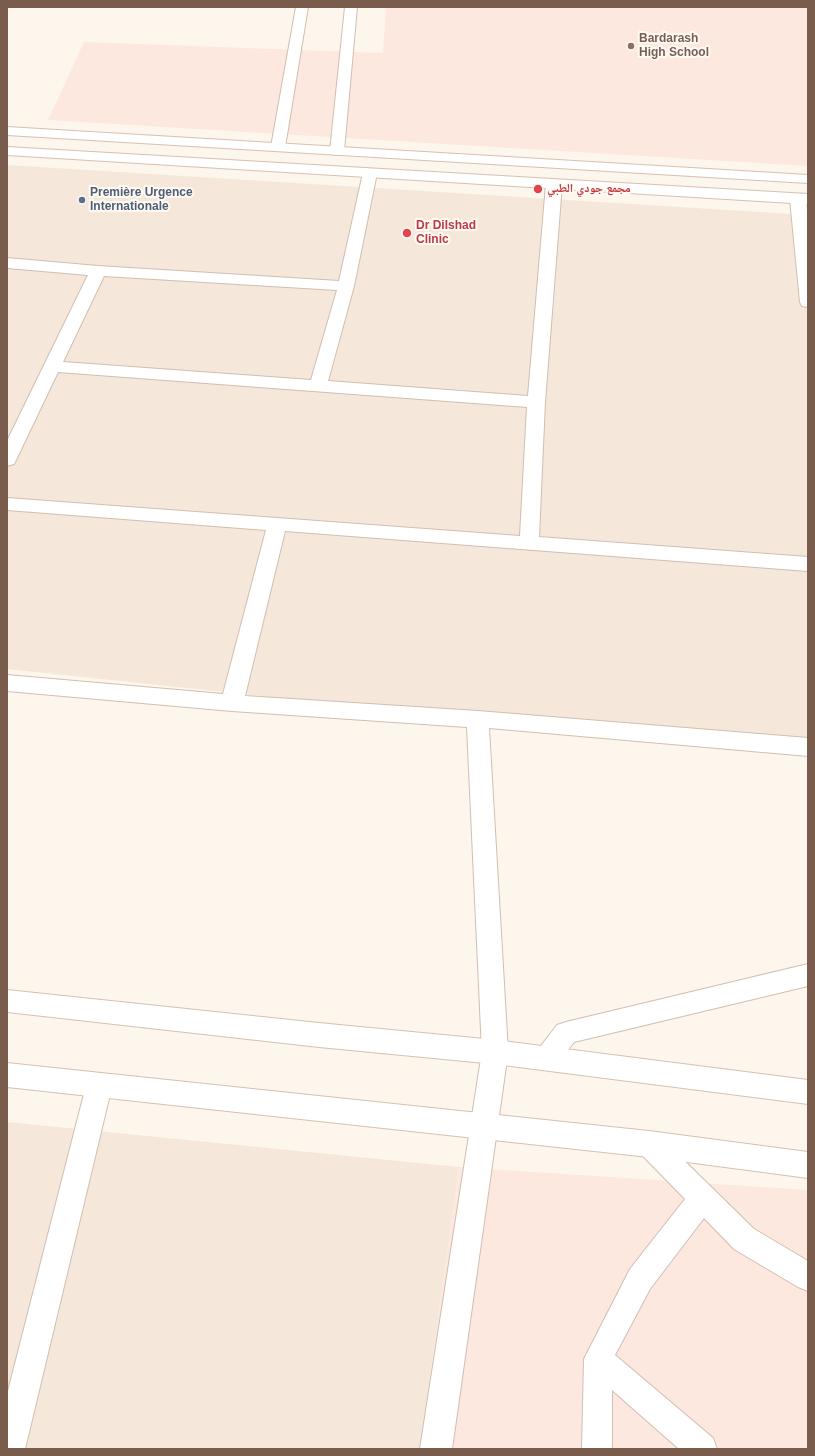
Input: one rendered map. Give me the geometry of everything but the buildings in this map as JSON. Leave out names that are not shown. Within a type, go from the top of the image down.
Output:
[{"type":"street","points":[[278,147],[302,7]]},
{"type":"street","points":[[337,151],[351,7]]},
{"type":"street","points":[[7,131],[808,179]]},
{"type":"street","points":[[7,151],[803,199],[808,302]]},
{"type":"street","points":[[635,168],[636,189]]},
{"type":"street","points":[[318,386],[346,286],[370,173]]},
{"type":"street","points":[[530,543],[536,402],[554,184]]},
{"type":"street","points":[[7,263],[98,272],[346,286]]},
{"type":"street","points":[[7,460],[51,366],[98,272]]},
{"type":"street","points":[[51,366],[536,402]]},
{"type":"street","points":[[7,504],[808,564]]},
{"type":"street","points":[[232,703],[277,524]]},
{"type":"street","points":[[7,683],[232,703],[478,719],[808,748]]},
{"type":"street","points":[[436,1449],[495,1052],[478,719]]},
{"type":"street","points":[[7,1001],[319,1035],[495,1052],[808,1092]]},
{"type":"street","points":[[7,1075],[484,1128],[649,1144],[808,1165]]},
{"type":"street","points":[[9,1449],[99,1086]]},
{"type":"lane","points":[[546,1059],[566,1033],[808,975]]},
{"type":"lane","points":[[649,1144],[744,1239],[808,1277]]},
{"type":"lane","points":[[597,1449],[598,1359],[640,1279],[703,1198]]},
{"type":"lane","points":[[598,1359],[702,1449]]},
{"type":"shaded area","points":[[386,7],[808,7],[808,166],[48,120],[84,42],[383,53]]},
{"type":"shaded area","points":[[7,165],[808,215],[808,754],[7,669]]},
{"type":"shaded area","points":[[7,1122],[459,1167],[420,1449],[7,1449]]},
{"type":"shaded area","points":[[459,1167],[808,1190],[808,1449],[420,1449]]},
{"type":"place","name":"Bardarash High School","points":[[631,46]]},
{"type":"place","name":"مجمع جودي الطبي","points":[[538,189]]},
{"type":"place","name":"Première Urgence Internationale","points":[[82,200]]},
{"type":"place","name":"Dr Dilshad Clinic","points":[[407,233]]}]
